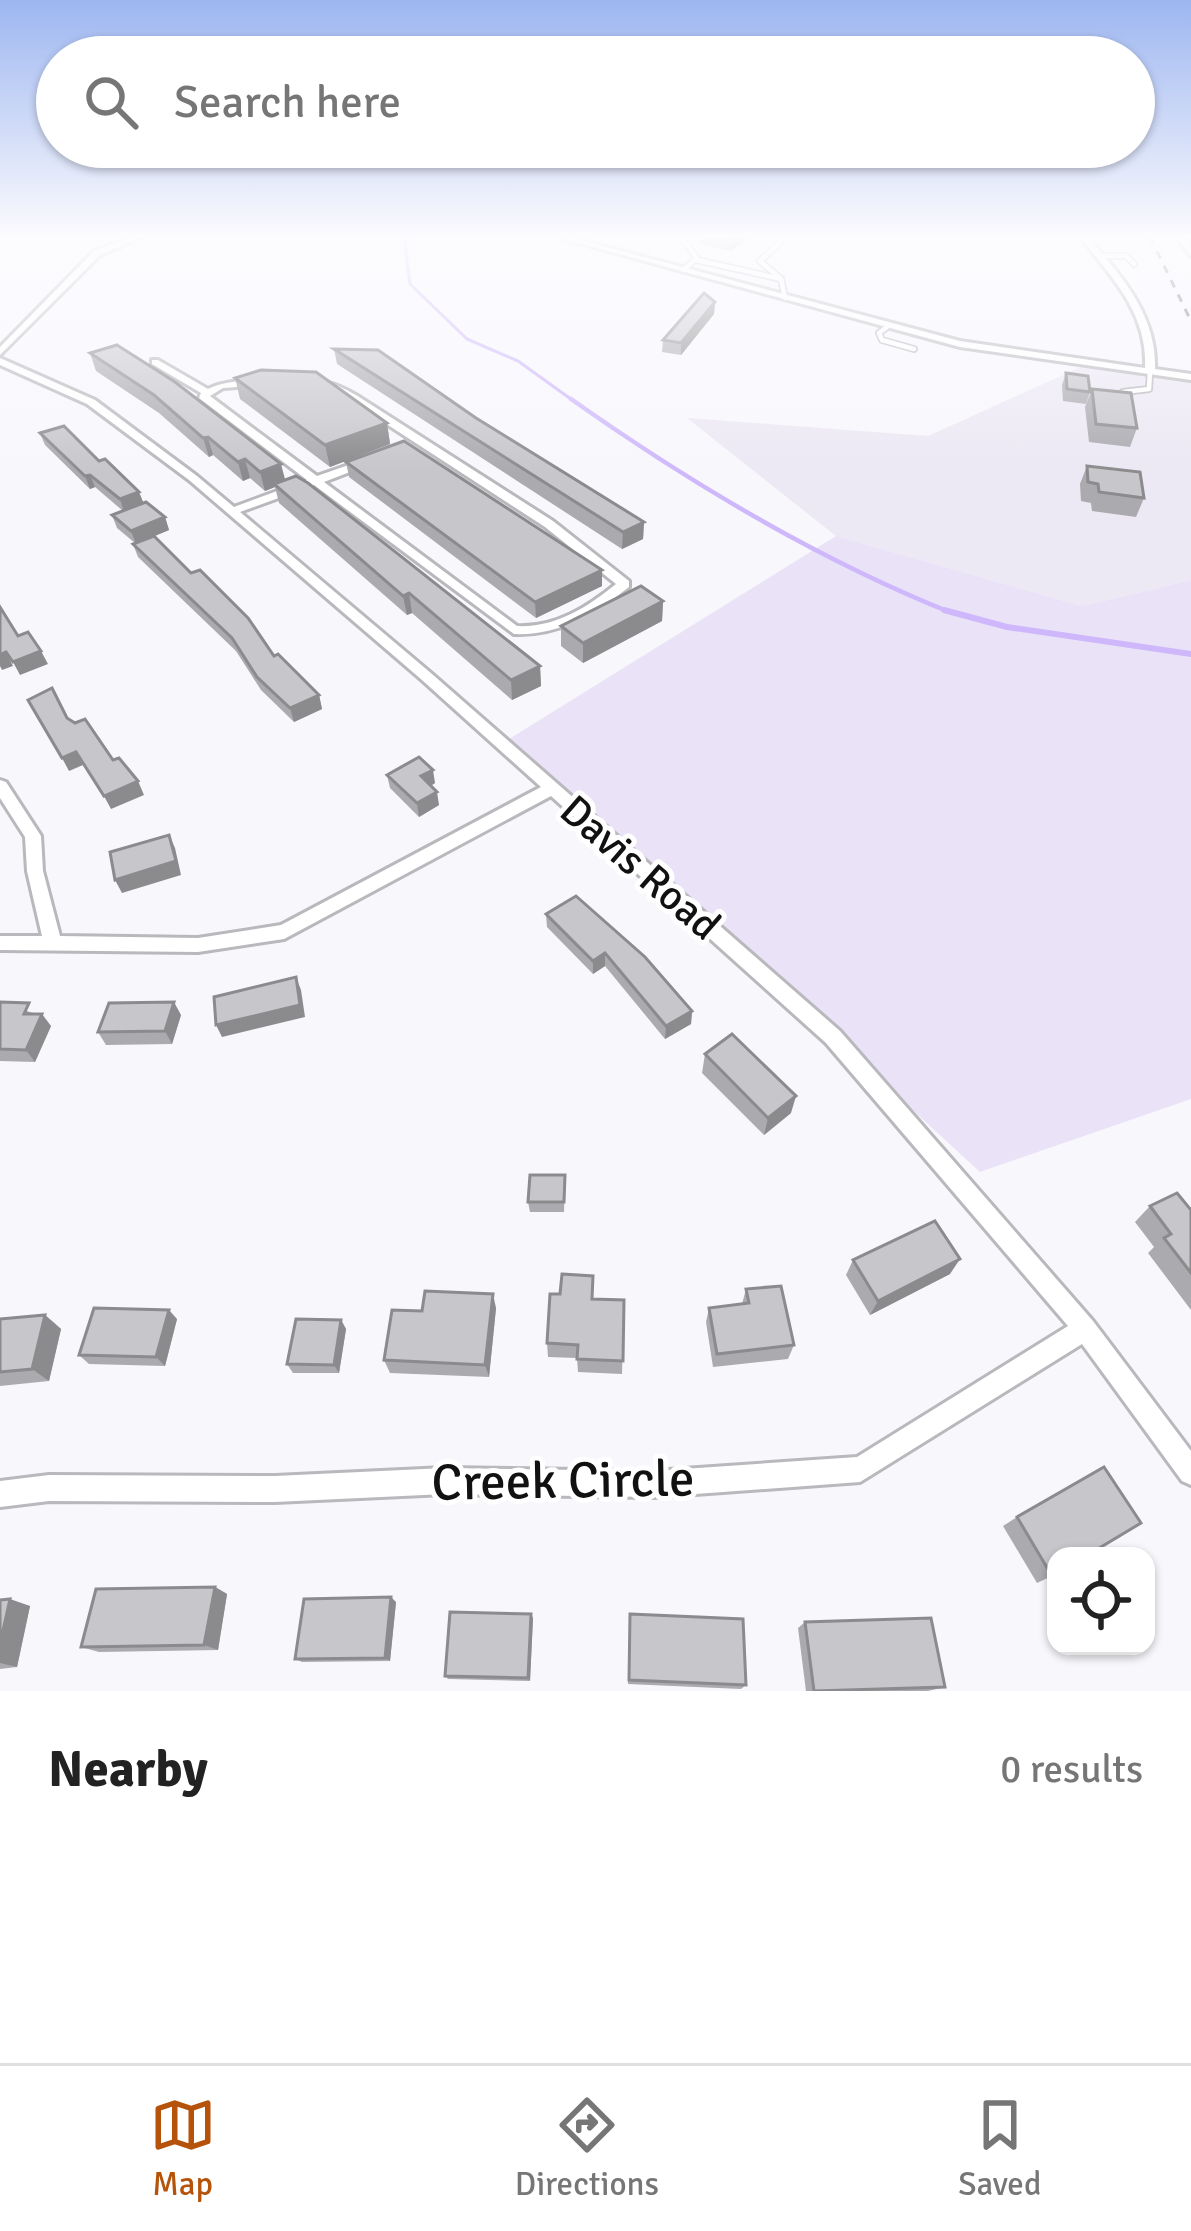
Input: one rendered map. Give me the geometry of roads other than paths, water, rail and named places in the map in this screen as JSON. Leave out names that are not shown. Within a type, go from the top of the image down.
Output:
[{"type":"street","points":[[0,356],[37,316]]},
{"type":"street","points":[[848,316],[996,351],[1191,377]]},
{"type":"street","points":[[1139,316],[1150,332],[1150,372]]},
{"type":"street","name":"Davis Road","points":[[0,356],[91,401],[233,512],[832,1037],[1085,1329],[1191,1472]]},
{"type":"street","points":[[155,362],[205,391],[251,383],[331,386],[549,524],[624,584],[555,626],[514,630],[203,396],[205,391]]},
{"type":"street","points":[[400,449],[421,442]]},
{"type":"street","points":[[233,512],[380,457]]},
{"type":"street","points":[[0,786],[33,836],[35,871],[53,944]]},
{"type":"street","points":[[0,943],[198,945],[284,932],[550,789]]},
{"type":"street","name":"Creek Circle","points":[[0,1494],[49,1488],[275,1490],[445,1481],[654,1484],[860,1469],[1085,1329]]},
{"type":"lane","points":[[887,327],[879,333],[882,340],[914,349]]},
{"type":"lane","points":[[1123,392],[1149,388],[1150,372]]},
{"type":"waterway","points":[[443,316],[467,339],[518,361],[575,402]]},
{"type":"waterway","points":[[571,399],[756,517],[852,569],[946,611]]},
{"type":"waterway","points":[[946,611],[1007,627],[1191,654]]},
{"type":"waterway","points":[[946,611],[952,613]]},
{"type":"railway","points":[[1189,316],[1191,321]]}]
